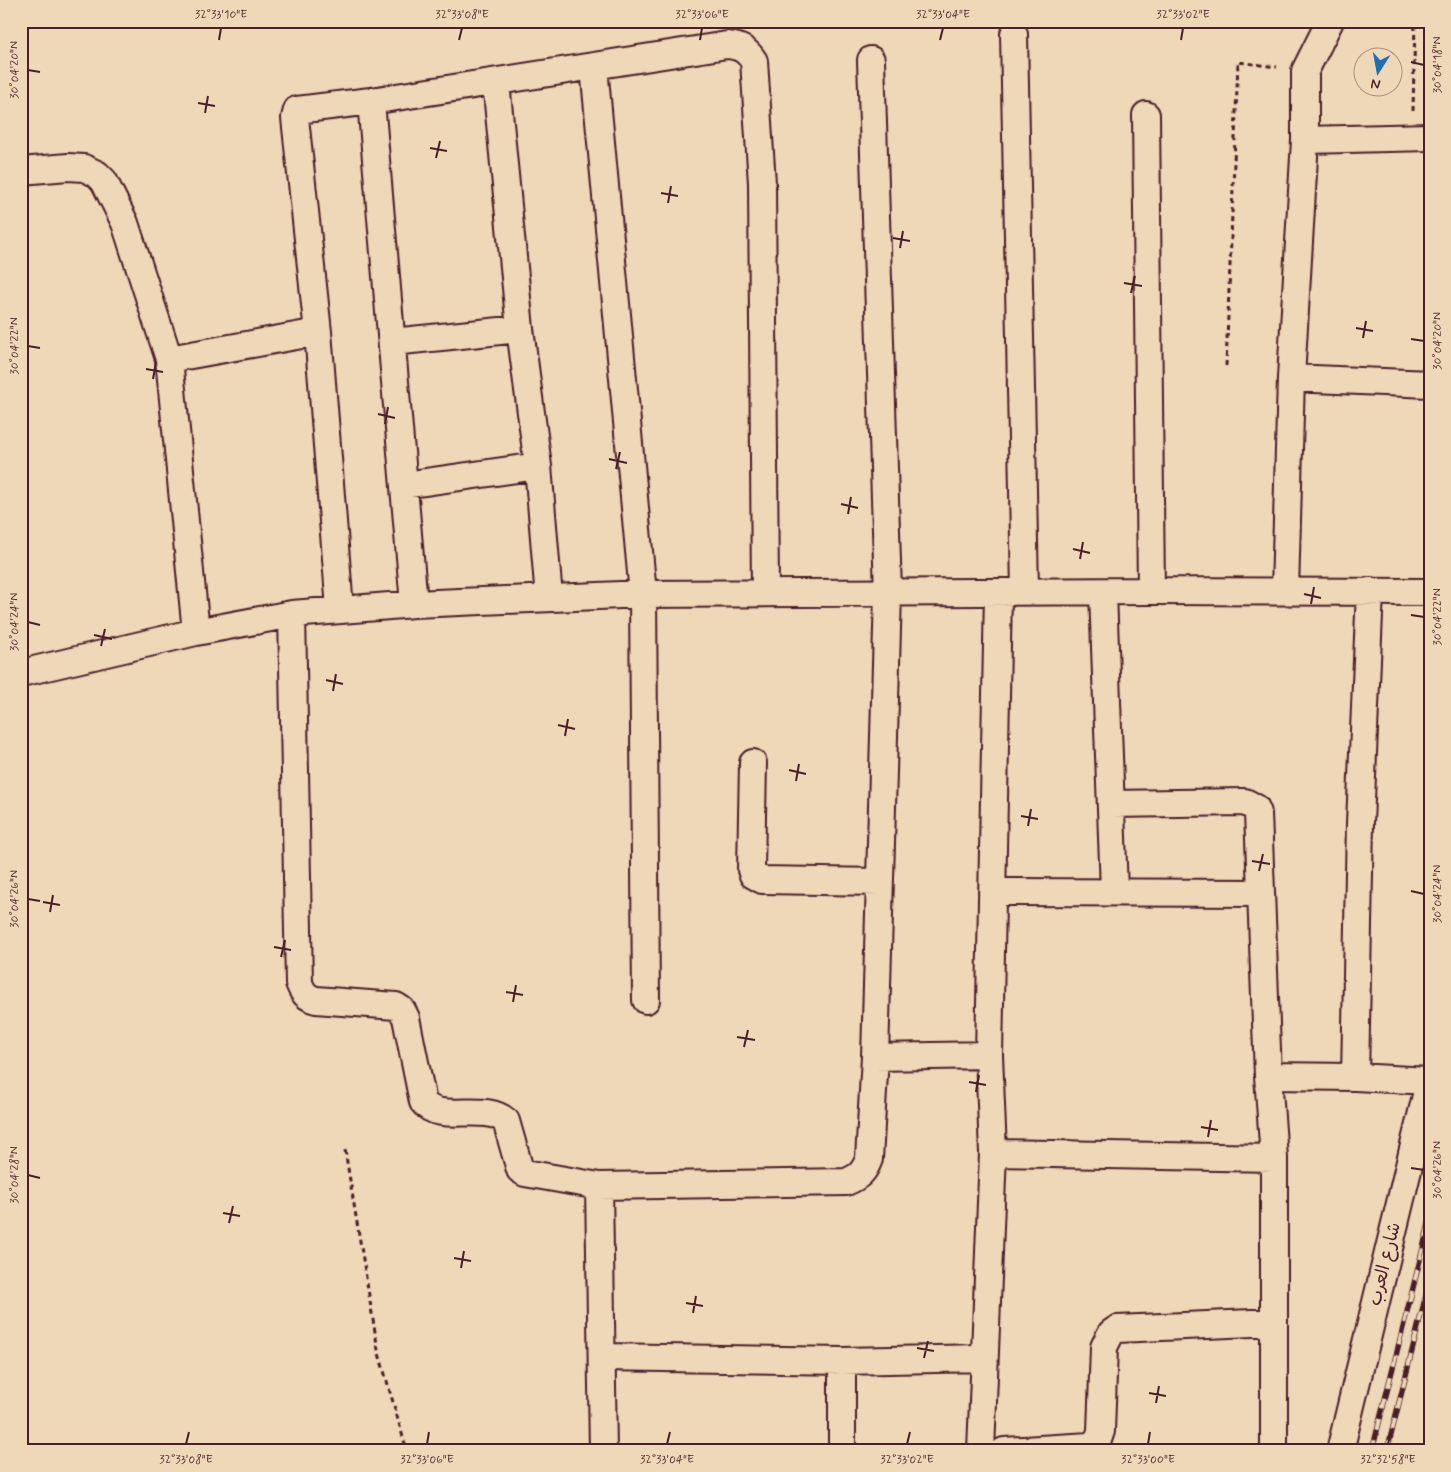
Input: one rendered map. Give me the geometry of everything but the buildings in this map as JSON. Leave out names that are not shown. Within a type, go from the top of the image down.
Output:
[{"type":"street","points":[[1285,591],[1291,378],[1304,140],[1305,71],[1330,21]]},
{"type":"street","points":[[1014,34],[1025,591]]},
{"type":"street","points":[[340,609],[318,332],[295,114],[299,108],[371,101],[727,45],[738,46],[749,53],[754,61],[762,183],[765,593]]},
{"type":"street","points":[[292,614],[299,983],[302,992],[308,998],[396,1006],[402,1010],[406,1018],[423,1102],[426,1107],[432,1110],[498,1115],[506,1121],[520,1170],[525,1173],[599,1186],[846,1182],[858,1178],[865,1170],[869,1159],[875,1057],[888,593],[871,60]]},
{"type":"street","points":[[594,67],[643,594],[646,1000]]},
{"type":"street","points":[[496,82],[520,329],[538,466],[549,598]]},
{"type":"street","points":[[371,101],[414,604]]},
{"type":"street","points":[[1146,115],[1151,591]]},
{"type":"street","points":[[1304,140],[1421,137]]},
{"type":"street","points":[[21,171],[68,166],[84,168],[97,174],[104,182],[125,223],[169,359],[196,632]]},
{"type":"street","points":[[392,342],[520,329]]},
{"type":"street","points":[[169,359],[318,332]]},
{"type":"street","points":[[1291,378],[1430,384]]},
{"type":"street","points":[[404,485],[538,466]]},
{"type":"street","points":[[21,672],[196,632],[292,614],[414,604],[643,594],[998,593],[1025,591],[1103,593],[1151,591],[1430,592]]},
{"type":"street","points":[[1356,1077],[1360,823],[1370,591]]},
{"type":"street","points":[[981,1451],[992,1153],[989,1055],[998,593]]},
{"type":"street","points":[[1103,593],[1114,891]]},
{"type":"street","points":[[752,763],[751,870],[753,875],[762,880],[879,882]]},
{"type":"street","points":[[1111,804],[1245,802],[1251,804],[1258,813],[1268,1076],[1274,1158],[1274,1451]]},
{"type":"street","points":[[992,892],[1261,893]]},
{"type":"street","points":[[875,1057],[989,1055]]},
{"type":"street","points":[[1268,1076],[1430,1080]]},
{"type":"street","name":"شارع العرب","points":[[1340,1451],[1430,1080]]},
{"type":"street","points":[[992,1153],[1274,1158]]},
{"type":"street","points":[[599,1186],[603,1451]]},
{"type":"street","points":[[1004,1451],[1090,1446],[1098,1440],[1101,1431],[1104,1347],[1111,1333],[1117,1329],[1274,1322]]},
{"type":"street","points":[[602,1357],[842,1361],[983,1358]]},
{"type":"street","points":[[842,1361],[842,1451]]},
{"type":"path","points":[[1414,21],[1421,137]]},
{"type":"path","points":[[1226,366],[1238,62],[1305,71]]},
{"type":"path","points":[[345,1150],[378,1350],[407,1451]]},
{"type":"railway","points":[[1372,1451],[1430,1220]]},
{"type":"railway","points":[[1387,1451],[1430,1279]]}]
